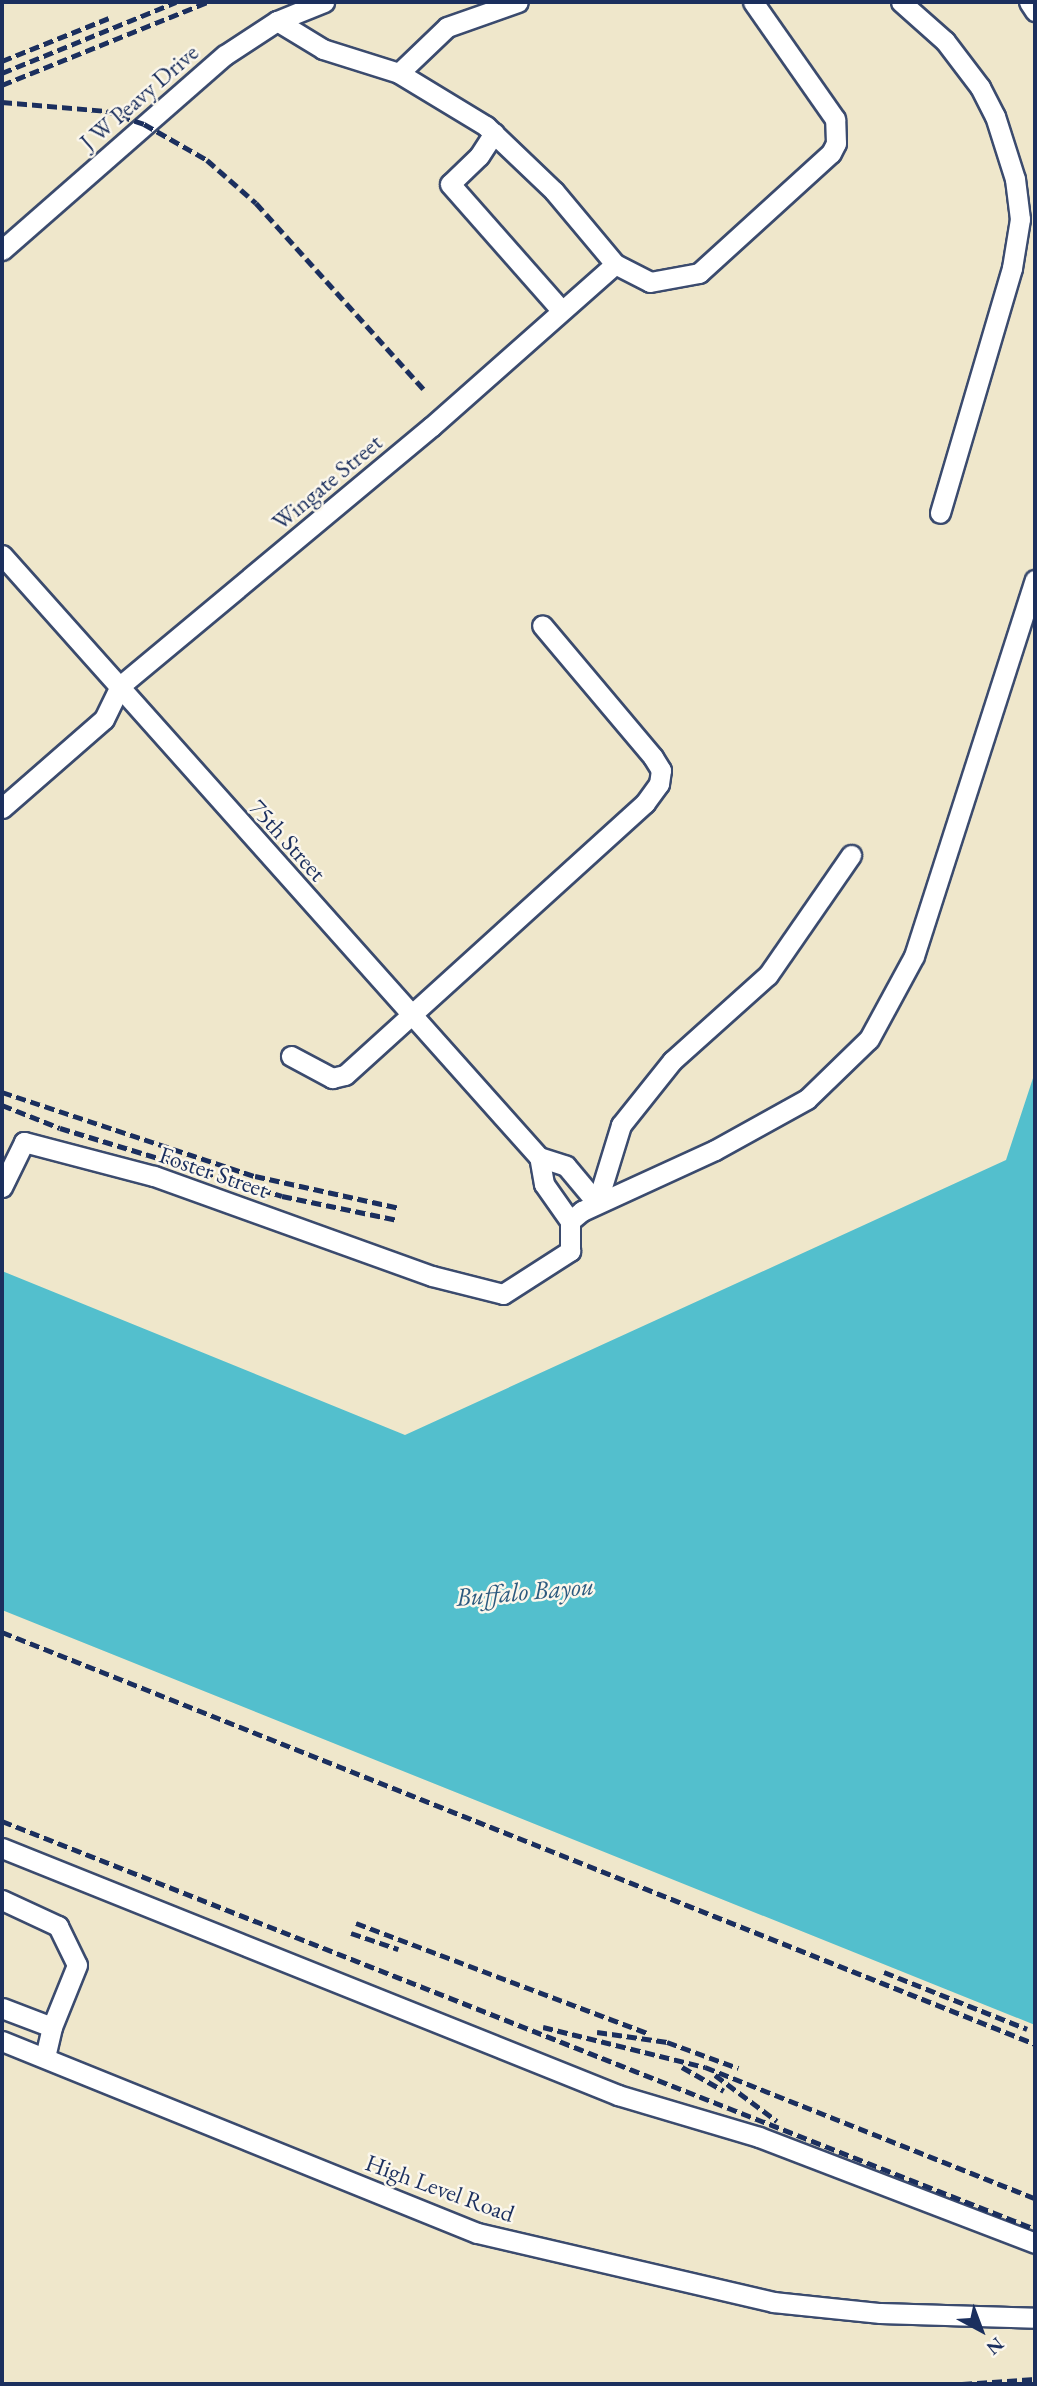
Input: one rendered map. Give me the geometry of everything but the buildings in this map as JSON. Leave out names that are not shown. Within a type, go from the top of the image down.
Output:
[{"type":"street","name":"J W Peavy Drive","points":[[2,250],[225,55],[277,21],[324,2]]},
{"type":"street","points":[[399,73],[440,31],[518,2]]},
{"type":"street","points":[[277,21],[323,49],[399,73],[494,134],[554,191],[615,264],[650,282],[667,283],[699,273],[831,153],[836,143],[835,119],[752,2]]},
{"type":"street","points":[[901,2],[945,41],[979,87],[995,116],[1015,178],[1020,219],[1012,268],[940,513]]},
{"type":"street","points":[[1028,2],[1035,11]]},
{"type":"street","points":[[494,134],[480,156],[450,184],[561,310]]},
{"type":"street","name":"Wingate Street","points":[[120,686],[431,427],[615,264]]},
{"type":"street","name":"75th Street","points":[[2,555],[539,1157]]},
{"type":"street","points":[[597,1203],[566,1166],[539,1157],[544,1184],[570,1221],[597,1203],[715,1150],[807,1099],[869,1039],[914,956],[1035,580]]},
{"type":"street","points":[[290,1056],[319,1074],[339,1079],[414,1017],[645,803],[659,784],[661,770],[653,757],[542,625]]},
{"type":"street","points":[[2,808],[104,719],[120,686]]},
{"type":"street","points":[[597,1203],[621,1125],[672,1061],[768,975],[851,855]]},
{"type":"street","name":"Foster Street","points":[[2,1187],[24,1142],[154,1175],[432,1276],[503,1294],[570,1251],[570,1221]]},
{"type":"street","points":[[2,1849],[618,2095],[759,2137],[1035,2243]]},
{"type":"street","points":[[2,1900],[58,1926],[77,1965],[52,2027],[45,2057]]},
{"type":"street","points":[[2,2008],[52,2027]]},
{"type":"street","name":"High Level Road","points":[[2,2040],[477,2233],[773,2302],[880,2313],[1035,2318]]},
{"type":"water","name":"Buffalo Bayou","points":[[1035,1072],[1035,2025],[2,1610],[2,1271],[405,1435],[1006,1160]]},
{"type":"railway","points":[[2,73],[176,2]]},
{"type":"railway","points":[[2,85],[207,2]]},
{"type":"railway","points":[[2,61],[109,18]]},
{"type":"railway","points":[[2,102],[106,111],[144,124],[207,160],[256,203],[426,392]]},
{"type":"railway","points":[[2,1092],[255,1176],[399,1208]]},
{"type":"railway","points":[[2,1105],[60,1128],[282,1196],[398,1220]]},
{"type":"railway","points":[[2,1632],[1035,2044]]},
{"type":"railway","points":[[2,1821],[1035,2229]]},
{"type":"railway","points":[[356,1923],[647,2033]]},
{"type":"railway","points":[[351,1933],[398,1949]]},
{"type":"railway","points":[[884,1972],[1027,2029]]},
{"type":"railway","points":[[543,2027],[705,2067],[1035,2198]]},
{"type":"railway","points":[[597,2032],[667,2042],[738,2068]]},
{"type":"railway","points":[[682,2067],[724,2091]]},
{"type":"railway","points":[[715,2075],[777,2121]]},
{"type":"railway","points":[[962,2384],[1035,2379]]}]
